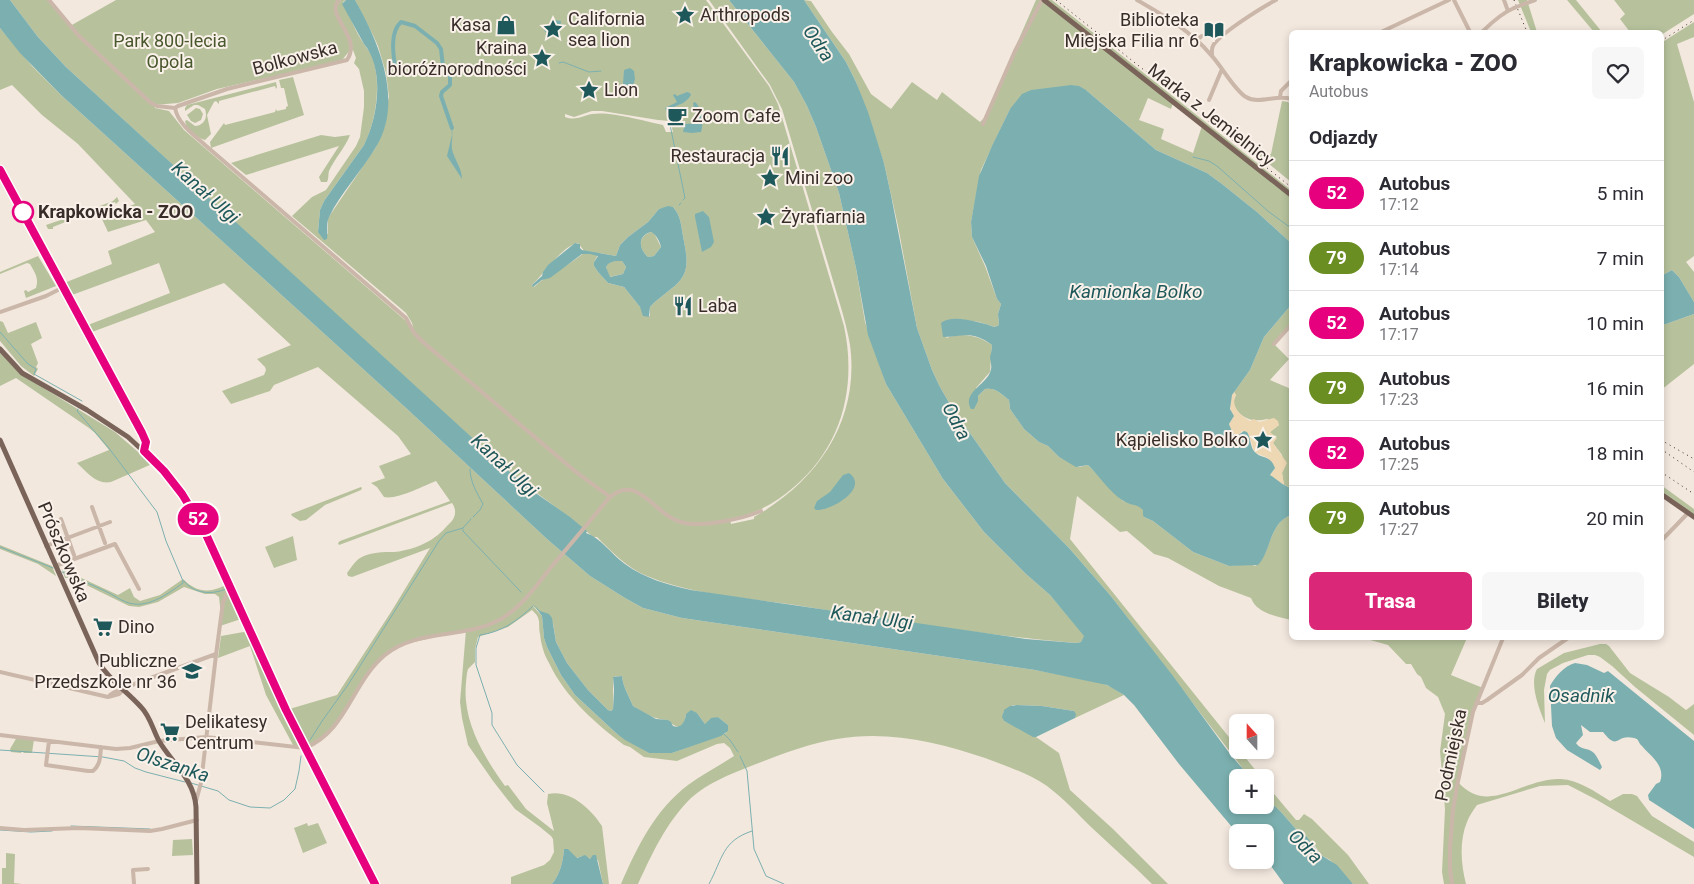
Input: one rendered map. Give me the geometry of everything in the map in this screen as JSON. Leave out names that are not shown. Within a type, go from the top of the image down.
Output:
[{"type":"main road","name":"Marka z Jemielnicy","points":[[1043,0],[1289,194]]},
{"type":"main road","points":[[0,344],[23,370],[118,430],[144,451],[164,471],[189,504],[210,542],[264,664],[305,748],[375,884]]},
{"type":"main road","points":[[0,349],[22,373],[38,381]]},
{"type":"main road","name":"Prószkowska","points":[[0,440],[99,663],[106,674],[144,710],[159,741],[189,784],[196,801],[198,884]]},
{"type":"main road","points":[[1664,496],[1694,518]]},
{"type":"street","points":[[49,0],[79,36],[151,103],[157,106],[175,108],[185,126],[205,145],[406,318],[414,332],[424,343],[609,498]]},
{"type":"street","name":"Bolkowska","points":[[175,108],[184,103],[227,89],[345,61],[351,53],[352,46],[335,11],[335,4],[339,0]]},
{"type":"street","points":[[983,124],[1015,51],[1043,0]]},
{"type":"street","points":[[1137,0],[1145,2],[1166,16],[1196,40],[1212,55],[1247,97],[1258,100],[1280,97],[1289,99]]},
{"type":"street","points":[[1212,55],[1214,44],[1226,33],[1276,0]]},
{"type":"street","points":[[1385,30],[1449,0]]},
{"type":"street","points":[[1454,0],[1469,30]]},
{"type":"street","points":[[1504,0],[1508,11]]},
{"type":"street","points":[[1484,30],[1508,11],[1526,2],[1535,0]]},
{"type":"street","points":[[1196,40],[1202,36],[1226,33]]},
{"type":"street","points":[[1209,100],[1222,69]]},
{"type":"street","points":[[1280,97],[1281,91],[1289,83]]},
{"type":"street","points":[[0,170],[145,439],[144,451]]},
{"type":"street","points":[[2,311],[46,296],[64,287]]},
{"type":"street","points":[[1274,344],[1289,326]]},
{"type":"street","points":[[0,735],[123,749],[159,741],[206,737],[305,748],[318,742],[329,733],[373,666],[391,650],[412,641],[491,624],[504,618],[517,608],[609,498],[623,490],[636,490],[669,517],[691,524],[727,520],[760,511]]},
{"type":"street","points":[[92,507],[105,543]]},
{"type":"street","points":[[1664,538],[1688,513]]},
{"type":"street","points":[[61,519],[74,555]]},
{"type":"street","points":[[46,546],[110,522]]},
{"type":"street","points":[[55,566],[115,544],[140,589]]},
{"type":"street","points":[[196,801],[201,786],[224,597],[232,591]]},
{"type":"street","name":"Podmiejska","points":[[1452,884],[1450,869],[1454,801],[1476,703],[1502,640]]},
{"type":"street","points":[[1476,703],[1482,703],[1487,700],[1565,640]]},
{"type":"street","points":[[0,672],[108,696],[119,694],[123,690],[216,654]]},
{"type":"street","points":[[49,741],[46,765],[90,771],[97,767],[101,746]]},
{"type":"street","points":[[0,828],[24,830],[79,828],[150,831],[197,820]]},
{"type":"street","points":[[134,884],[133,870],[148,868]]},
{"type":"green space","name":"Park 800-lecia Opola","points":[[10,0],[49,0],[70,26],[116,0],[346,0],[343,2],[358,34],[371,55],[377,78],[377,89],[372,125],[364,145],[324,201],[320,210],[318,232],[328,234],[328,218],[376,147],[389,97],[386,73],[378,46],[355,0],[706,0],[769,86],[778,104],[844,326],[848,349],[847,393],[842,414],[824,453],[810,471],[787,493],[756,511],[730,519],[731,524],[754,519],[754,517],[777,502],[797,485],[815,467],[830,446],[841,423],[848,398],[851,372],[850,345],[844,319],[782,109],[770,85],[709,0],[729,0],[794,82],[816,127],[839,193],[856,268],[865,322],[886,384],[943,479],[984,532],[1050,595],[1085,636],[1081,642],[1076,643],[1006,636],[739,598],[682,588],[633,569],[620,560],[597,537],[593,537],[502,465],[66,67],[38,37]],"holes":[[[350,50],[353,50],[356,58],[354,63],[359,69],[364,91],[360,137],[326,190],[312,197],[292,216],[406,313],[414,331],[406,321],[184,130],[169,111],[155,108],[154,105],[178,103],[217,89],[338,62]],[[592,111],[602,111],[670,121],[673,132],[666,132],[663,125],[617,115],[599,113],[572,118],[565,117],[565,114],[574,117]],[[673,207],[678,214],[686,251],[686,265],[685,271],[678,283],[650,307],[650,316],[648,317],[624,287],[608,283],[598,272],[594,262],[599,253],[616,256],[620,245],[648,222],[659,209]],[[578,243],[585,252],[534,287],[532,285],[572,245]]]},
{"type":"green space","points":[[804,0],[811,1],[849,54],[871,94],[891,109],[912,82],[937,100],[942,92],[980,122],[984,118],[1036,0],[1052,0],[1289,188],[1289,241],[1257,212],[1207,173],[1156,150],[1086,90],[1010,109],[981,170],[971,222],[972,237],[997,299],[1001,304],[998,314],[999,325],[995,327],[979,322],[957,319],[946,338],[964,335],[981,339],[992,345],[990,372],[976,388],[978,401],[978,396],[985,389],[992,389],[1001,393],[1009,400],[1010,409],[1024,429],[1039,442],[1048,446],[1059,457],[1079,467],[1088,465],[1123,501],[1140,506],[1144,510],[1144,517],[1153,521],[1193,552],[1229,566],[1251,564],[1255,566],[1264,555],[1278,525],[1289,516],[1289,620],[1263,611],[1258,608],[1251,598],[1219,586],[1168,558],[1154,554],[1127,531],[1120,532],[1077,496],[1070,539],[1229,737],[1229,750],[1110,595],[1069,548],[1005,483],[951,406],[932,370],[917,328],[884,163],[856,82],[846,62]],"holes":[[[1148,98],[1171,109],[1173,103],[1202,126],[1193,153],[1161,139],[1164,129],[1139,120]]]},
{"type":"green space","points":[[1518,0],[1527,0],[1536,30],[1530,30]]},
{"type":"green space","points":[[1567,0],[1576,0],[1600,30],[1592,30]]},
{"type":"green space","points":[[1614,0],[1694,0],[1694,14],[1664,33],[1664,30],[1628,30],[1620,19],[1625,14]]},
{"type":"green space","points":[[1694,22],[1694,37],[1677,44],[1694,102],[1694,256],[1686,262],[1694,272],[1694,302],[1679,277],[1672,270],[1664,274],[1664,41]]},
{"type":"green space","points":[[0,28],[32,66],[61,95],[406,408],[547,539],[590,576],[643,608],[682,618],[1035,670],[1100,682],[1124,695],[1075,718],[1074,711],[1042,706],[1013,705],[1003,712],[1004,721],[1036,737],[1059,753],[1070,790],[1113,829],[1168,884],[1152,884],[1059,796],[1032,777],[985,758],[949,747],[912,739],[874,736],[837,739],[804,747],[751,766],[712,783],[691,798],[674,817],[655,849],[638,884],[621,884],[648,830],[666,806],[688,785],[734,756],[730,748],[724,743],[717,744],[677,761],[644,757],[624,745],[602,728],[563,687],[543,649],[538,619],[532,610],[508,627],[478,637],[475,649],[475,662],[468,669],[466,683],[466,701],[471,724],[480,746],[505,786],[508,785],[526,809],[554,831],[547,803],[548,794],[556,793],[572,797],[592,813],[602,826],[609,884],[603,884],[598,860],[583,856],[576,858],[564,849],[561,868],[552,884],[511,884],[511,877],[544,865],[550,860],[554,852],[553,839],[515,809],[468,745],[460,702],[466,630],[401,645],[379,660],[329,733],[305,748],[293,745],[266,695],[250,646],[218,658],[221,636],[249,631],[286,710],[337,695],[430,548],[352,577],[348,576],[347,573],[356,561],[364,556],[404,550],[431,540],[451,522],[455,514],[455,508],[452,503],[339,545],[340,541],[450,501],[436,481],[403,495],[384,497],[377,487],[371,483],[385,478],[379,466],[411,454],[398,436],[318,367],[274,385],[270,391],[231,404],[222,391],[264,375],[265,367],[257,359],[291,345],[224,283],[92,332],[88,325],[170,293],[159,263],[72,295],[64,283],[112,264],[108,251],[155,232],[146,220],[108,232],[101,217],[135,204],[78,144],[42,115],[12,85],[0,90]],"holes":[[[532,605],[553,623],[556,642],[567,663],[588,690],[608,710],[611,711],[613,709],[613,677],[622,676],[633,706],[645,714],[668,720],[678,727],[684,722],[686,714],[697,713],[705,724],[709,720],[718,717],[728,725],[726,733],[672,753],[649,753],[616,733],[575,695],[561,675],[544,638],[542,616]]]},
{"type":"green space","points":[[293,77],[304,115],[211,148],[210,142],[224,123],[225,125],[275,112],[276,109],[277,111],[286,109],[288,106],[284,88],[281,88],[279,80]]},
{"type":"green space","points":[[276,82],[276,89],[275,86],[219,101],[219,104],[216,101],[214,102],[207,115],[211,134],[205,140],[192,133],[187,127],[185,121],[187,120],[195,126],[203,123],[206,115],[205,109],[198,105],[194,105],[185,111],[187,105]]},
{"type":"green space","points":[[1282,101],[1288,102],[1289,180],[1257,154],[1271,154]]},
{"type":"green space","points":[[196,108],[200,109],[203,114],[201,120],[195,123],[187,115]]},
{"type":"green space","points":[[321,135],[335,137],[350,135],[329,171],[327,182],[321,182],[319,177],[339,146],[246,175],[231,163]]},
{"type":"green space","points":[[117,197],[119,201],[116,204],[115,202],[53,227],[53,229],[48,229],[46,225],[113,201]]},
{"type":"green space","points":[[651,232],[654,233],[661,247],[654,256],[648,257],[642,250],[641,243],[644,236]]},
{"type":"green space","points":[[38,256],[56,286],[26,298],[24,291],[28,292],[36,288],[37,284],[36,276],[30,264],[27,263],[0,274],[0,272]]},
{"type":"green space","points":[[613,261],[622,261],[626,267],[623,274],[609,277],[607,265]]},
{"type":"green space","points":[[1289,307],[1289,327],[1274,344],[1289,359],[1270,380],[1289,388],[1289,487],[1284,485],[1282,455],[1273,443],[1270,432],[1279,425],[1267,419],[1251,420],[1246,418],[1238,412],[1233,402],[1236,395],[1234,392],[1250,370],[1264,337]]},
{"type":"green space","points":[[1694,314],[1694,364],[1664,388],[1664,324]]},
{"type":"green space","points":[[0,321],[3,322],[8,333],[36,322],[42,338],[31,344],[38,363],[36,367],[38,369],[34,376],[21,366],[0,341]]},
{"type":"green space","points":[[0,352],[19,373],[115,432],[152,464],[111,482],[96,480],[77,463],[109,450],[89,428],[16,378],[0,386]]},
{"type":"green space","points":[[361,487],[361,490],[325,505],[306,520],[300,521],[291,514]]},
{"type":"green space","points":[[1664,487],[1694,509],[1694,517],[1664,496]]},
{"type":"green space","points":[[293,536],[297,560],[274,568],[265,547]]},
{"type":"green space","points":[[0,545],[52,566],[56,576],[38,564],[0,549]]},
{"type":"green space","points":[[62,569],[118,595],[130,588],[134,597],[140,601],[160,595],[183,579],[194,587],[205,590],[217,589],[229,583],[244,618],[220,626],[219,597],[215,594],[205,594],[184,587],[158,602],[139,607],[129,606],[72,578],[65,578]]},
{"type":"green space","points":[[1370,640],[1466,640],[1451,675],[1483,688],[1475,707],[1458,782],[1470,792],[1482,796],[1494,796],[1547,780],[1561,779],[1580,784],[1610,801],[1623,794],[1632,794],[1637,796],[1652,816],[1694,842],[1694,857],[1568,785],[1540,786],[1477,805],[1464,829],[1462,861],[1466,884],[1444,884],[1442,872],[1445,809],[1440,751],[1445,714],[1438,697],[1426,688],[1421,677],[1411,664],[1406,664],[1388,645]]},
{"type":"green space","points":[[1600,644],[1609,646],[1630,673],[1686,710],[1694,704],[1694,735],[1612,666],[1595,655],[1588,655],[1563,663],[1550,670],[1547,674],[1544,690],[1545,723],[1534,689],[1537,669],[1564,653]]},
{"type":"green space","points":[[17,737],[34,739],[32,753],[24,753],[22,751],[21,753],[11,752],[10,749]]},
{"type":"green space","points":[[1236,759],[1247,759],[1255,769],[1243,769]]},
{"type":"green space","points":[[1274,794],[1296,820],[1299,820],[1304,814],[1312,819],[1348,855],[1369,884],[1353,884],[1330,860],[1321,855],[1315,846],[1302,836],[1274,806]]},
{"type":"green space","points":[[307,823],[308,826],[318,823],[327,843],[303,853],[294,828]]},
{"type":"green space","points":[[192,839],[193,855],[172,856],[173,840]]},
{"type":"green space","points":[[6,853],[15,854],[14,883],[22,884],[2,884],[2,868],[6,868]]},
{"type":"sand","name":"Kąpielisko Bolko","points":[[1234,392],[1236,395],[1234,399],[1235,406],[1246,419],[1250,421],[1254,419],[1259,422],[1274,418],[1278,421],[1279,425],[1270,432],[1277,438],[1273,443],[1287,463],[1282,473],[1284,485],[1270,475],[1273,471],[1268,458],[1256,453],[1251,441],[1242,431],[1239,435],[1234,436],[1231,432],[1229,424],[1233,418],[1230,401]]},
{"type":"water","points":[[0,0],[10,0],[38,37],[66,67],[501,464],[527,487],[570,517],[587,531],[586,533],[601,542],[632,569],[656,580],[691,590],[1026,639],[1081,642],[1084,636],[1050,595],[984,532],[943,479],[886,384],[868,335],[856,268],[839,193],[816,127],[794,82],[729,0],[804,0],[846,62],[868,112],[884,163],[917,328],[932,370],[951,406],[1005,483],[1069,548],[1110,595],[1229,753],[1229,759],[1234,759],[1243,769],[1229,769],[1229,814],[1274,814],[1274,805],[1302,836],[1306,836],[1321,855],[1337,865],[1353,884],[1284,884],[1273,869],[1274,824],[1229,824],[1179,764],[1134,705],[1124,695],[1107,685],[1035,670],[682,618],[643,608],[590,576],[547,539],[406,408],[61,95],[20,53],[0,28]]},
{"type":"water","points":[[346,0],[355,0],[380,53],[388,91],[388,111],[384,129],[376,147],[339,199],[329,217],[327,239],[324,240],[318,232],[320,210],[324,201],[364,145],[376,108],[377,80],[375,67],[371,55],[342,4]]},
{"type":"water","points":[[554,20],[561,21],[558,37],[547,34],[544,30],[550,27]]},
{"type":"water","points":[[630,68],[634,71],[635,79],[630,90],[623,84],[624,70]]},
{"type":"water","name":"Kamionka Bolko","points":[[1071,85],[1079,86],[1086,90],[1156,150],[1207,173],[1257,212],[1289,241],[1289,307],[1264,337],[1250,370],[1232,395],[1230,409],[1234,416],[1229,424],[1233,434],[1237,436],[1244,431],[1247,432],[1254,451],[1268,458],[1273,463],[1275,468],[1270,475],[1289,487],[1289,516],[1278,524],[1266,553],[1258,565],[1229,566],[1193,552],[1153,521],[1144,517],[1143,510],[1117,496],[1088,465],[1076,467],[1059,457],[1048,446],[1039,442],[1024,429],[1010,409],[1009,400],[998,392],[992,389],[985,389],[978,396],[974,409],[971,409],[969,403],[972,393],[986,379],[991,369],[992,345],[979,337],[968,335],[943,337],[941,323],[946,320],[960,319],[976,321],[995,327],[999,325],[998,314],[1001,304],[997,299],[986,266],[972,237],[971,222],[979,176],[992,146],[1010,109],[1022,94],[1031,90]]},
{"type":"water","points":[[687,92],[691,95],[686,101],[670,110],[666,110],[665,108],[677,102],[673,95],[677,96]]},
{"type":"water","points":[[695,102],[702,116],[701,132],[683,132],[685,124],[697,123],[693,103]]},
{"type":"water","points":[[452,135],[452,149],[461,171],[462,179],[447,156]]},
{"type":"water","points":[[668,206],[673,207],[678,214],[686,251],[686,265],[685,271],[678,283],[650,307],[649,317],[643,316],[640,307],[624,287],[608,283],[598,272],[594,262],[598,256],[582,254],[550,278],[542,280],[533,287],[532,285],[542,276],[548,265],[575,243],[580,244],[582,250],[616,256],[620,245],[648,222],[659,209]],"holes":[[[651,232],[658,238],[661,247],[654,256],[648,257],[642,250],[641,243],[644,236]],[[622,261],[626,267],[623,274],[610,277],[607,265]]]},
{"type":"water","points":[[703,211],[709,217],[714,242],[711,247],[702,252],[695,214]]},
{"type":"water","points":[[1672,270],[1679,277],[1694,302],[1694,314],[1664,324],[1664,274]]},
{"type":"water","points":[[849,473],[854,479],[855,485],[852,492],[839,503],[816,510],[814,508],[817,501],[830,492],[843,475]]},
{"type":"water","points":[[533,604],[552,618],[556,642],[567,663],[588,690],[608,710],[611,711],[613,709],[613,677],[622,676],[633,706],[656,719],[668,720],[676,727],[684,722],[686,714],[691,710],[697,713],[705,724],[711,718],[718,717],[728,725],[728,731],[721,736],[672,753],[649,753],[625,740],[575,695],[561,675],[544,638],[542,616]]},
{"type":"water","name":"Osadnik","points":[[1575,663],[1587,665],[1604,673],[1608,671],[1694,741],[1694,829],[1649,800],[1648,795],[1656,784],[1660,782],[1661,771],[1656,761],[1637,739],[1628,737],[1612,741],[1603,732],[1590,732],[1581,725],[1583,735],[1576,743],[1580,747],[1594,753],[1602,767],[1600,770],[1567,750],[1556,738],[1552,726],[1550,686],[1560,672]]},
{"type":"water","points":[[1010,706],[1042,706],[1074,711],[1076,714],[1075,718],[1033,737],[1004,721],[1002,717],[1004,710]]},
{"type":"water","points":[[564,849],[568,849],[577,858],[585,855],[590,859],[593,855],[596,855],[603,884],[552,884],[561,868]]},
{"type":"waterway","points":[[395,66],[394,37],[395,31],[401,22],[415,26],[437,43],[441,49],[443,67],[450,76],[450,85],[442,92],[441,96],[452,128]]},
{"type":"waterway","points":[[559,63],[563,62],[589,72],[601,71]]},
{"type":"waterway","points":[[668,115],[685,198],[683,200]]},
{"type":"waterway","points":[[1193,157],[1209,161],[1217,166],[1269,212],[1289,227]]},
{"type":"waterway","points":[[0,332],[28,364],[36,369],[34,374],[82,401]]},
{"type":"waterway","points":[[62,572],[133,604],[148,603],[156,600],[183,583],[166,541],[157,512],[108,447],[77,411],[78,409]]},
{"type":"waterway","name":"Olszanka","points":[[470,469],[476,492],[483,504],[473,517]]},
{"type":"waterway","name":"Olszanka","points":[[310,740],[354,676],[439,541],[446,533],[463,528],[471,519]]},
{"type":"waterway","points":[[463,529],[521,592]]},
{"type":"waterway","points":[[0,547],[53,568]]},
{"type":"waterway","points":[[184,581],[193,589],[203,592],[209,593],[226,589]]},
{"type":"waterway","points":[[533,606],[509,625],[488,634],[480,635],[476,648],[476,665],[492,713],[492,725],[517,765],[544,792]]},
{"type":"waterway","points":[[724,734],[738,752]]},
{"type":"waterway","name":"Olszanka","points":[[0,750],[103,757],[124,761],[146,772],[185,782]]},
{"type":"waterway","name":"Olszanka","points":[[191,783],[218,791],[229,800],[250,807],[270,808],[284,800],[295,789],[301,756]]},
{"type":"waterway","points":[[740,756],[747,771],[754,849],[766,876],[784,884]]},
{"type":"waterway","points":[[71,826],[150,829]]},
{"type":"waterway","points":[[0,830],[52,831]]},
{"type":"waterway","points":[[709,884],[724,851],[735,840],[752,831]]},
{"type":"railway","points":[[1056,0],[1289,185]]},
{"type":"railway","points":[[1514,0],[1526,30]]},
{"type":"railway","points":[[1664,39],[1694,20]]},
{"type":"railway","points":[[1664,442],[1694,459]]},
{"type":"railway","points":[[1664,451],[1694,472]]},
{"type":"railway","points":[[1664,474],[1694,494]]},
{"type":"bus line","name":"52","points":[[0,170],[117,384],[145,439],[144,451],[164,471],[182,494],[204,530],[286,710],[375,884]]},
{"type":"place","name":"Arthropods","points":[[685,15]]},
{"type":"place","name":"Kasa","points":[[506,25]]},
{"type":"place","name":"California sea lion","points":[[553,29]]},
{"type":"place","name":"Biblioteka Miejska Filia nr 6","points":[[1214,30]]},
{"type":"place","name":"Kraina bioróżnorodności","points":[[542,58]]},
{"type":"place","name":"Lion","points":[[589,90]]},
{"type":"place","name":"Zoom Cafe","points":[[677,116]]},
{"type":"place","name":"Restauracja","points":[[780,156]]},
{"type":"place","name":"Mini zoo","points":[[770,178]]},
{"type":"place","name":"Krapkowicka - ZOO","points":[[23,212]]},
{"type":"place","name":"Żyrafiarnia","points":[[766,217]]},
{"type":"place","name":"Laba","points":[[683,306]]},
{"type":"place","name":"Kąpielisko Bolko","points":[[1263,440]]},
{"type":"place","name":"Dino","points":[[103,627]]},
{"type":"place","name":"Publiczne Przedszkole nr 36","points":[[192,671]]},
{"type":"place","name":"Delikatesy Centrum","points":[[170,732]]},
{"type":"water label","name":"Odra","points":[[819,43]]},
{"type":"water label","name":"Kanał Ulgi","points":[[206,192]]},
{"type":"water label","name":"Odra","points":[[957,421]]},
{"type":"water label","name":"Kanał Ulgi","points":[[505,465]]},
{"type":"water label","name":"Kanał Ulgi","points":[[872,617]]},
{"type":"water label","name":"Odra","points":[[1306,846]]}]
